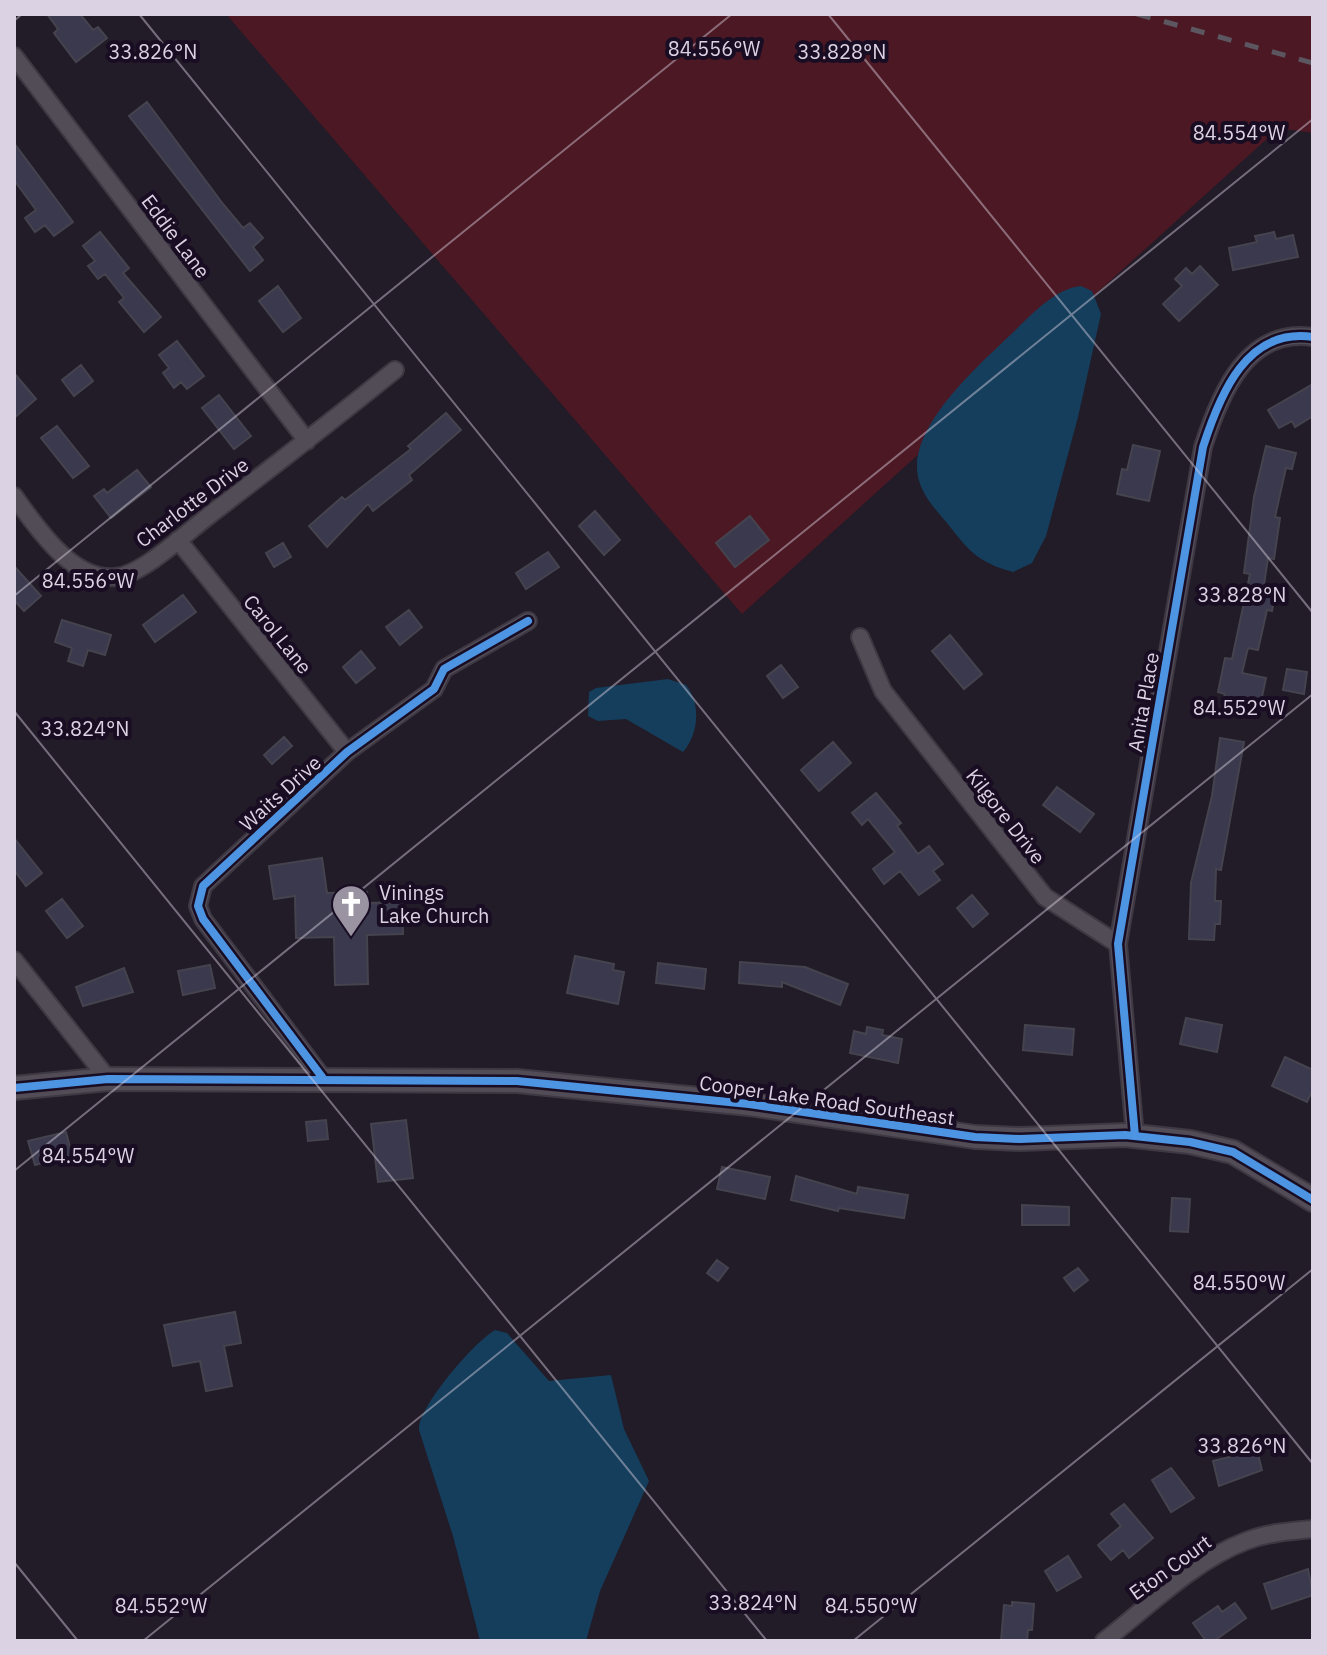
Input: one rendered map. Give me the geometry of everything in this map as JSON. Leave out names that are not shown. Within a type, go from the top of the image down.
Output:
[{"type":"street","name":"Eddie Lane","points":[[14,56],[307,441]]},
{"type":"street","name":"Anita Place","points":[[1135,1136],[1118,944],[1206,435],[1214,413],[1245,357],[1266,343],[1296,335],[1313,337]]},
{"type":"street","name":"Charlotte Drive","points":[[14,496],[66,558],[91,573],[115,577],[178,540],[395,370]]},
{"type":"street","name":"Carol Lane","points":[[178,540],[347,752]]},
{"type":"street","name":"Waits Drive","points":[[322,1077],[210,931],[198,906],[203,886],[283,816],[347,752],[434,689],[444,669],[528,621]]},
{"type":"street","name":"Kilgore Drive","points":[[860,637],[883,691],[1045,897],[1118,944]]},
{"type":"street","points":[[14,960],[108,1079]]},
{"type":"street","name":"Cooper Lake Road Southeast","points":[[14,1088],[108,1079],[322,1077],[517,1081],[657,1093],[975,1137],[1135,1136],[1190,1142],[1233,1152],[1313,1200]]},
{"type":"street","name":"Eton Court","points":[[1104,1641],[1208,1561],[1246,1541],[1279,1532],[1313,1529]]},
{"type":"shaded area","points":[[226,14],[1313,14],[1313,133],[1279,128],[742,614]]},
{"type":"water","points":[[1081,286],[1092,291],[1101,314],[1078,417],[1046,536],[1032,563],[1013,572],[982,559],[962,541],[923,490],[918,477],[918,458],[933,420],[962,383],[1041,306],[1070,288]]},
{"type":"water","points":[[668,679],[686,685],[696,709],[695,728],[683,752],[626,719],[598,721],[588,716],[589,692],[596,688]]},
{"type":"water","points":[[495,1330],[507,1333],[549,1381],[611,1375],[624,1429],[649,1481],[600,1591],[586,1641],[480,1641],[453,1536],[419,1430],[427,1407],[449,1376],[474,1347]]},
{"type":"building","points":[[47,14],[80,14],[93,30],[98,27],[107,38],[76,62],[54,33],[58,29]]},
{"type":"building","points":[[147,102],[243,228],[250,223],[263,238],[253,247],[263,260],[250,271],[129,116]]},
{"type":"building","points":[[14,143],[73,222],[54,236],[45,225],[35,232],[25,218],[36,210],[14,180]]},
{"type":"building","points":[[100,232],[129,268],[123,273],[161,317],[144,332],[119,302],[124,298],[105,274],[98,279],[88,266],[95,261],[83,246]]},
{"type":"building","points":[[1274,232],[1276,239],[1293,235],[1298,257],[1233,270],[1229,248],[1257,242],[1255,236]]},
{"type":"building","points":[[1200,266],[1218,285],[1179,321],[1163,304],[1182,286],[1175,279],[1186,268],[1192,274]]},
{"type":"building","points":[[278,286],[301,318],[283,332],[259,301]]},
{"type":"building","points":[[177,341],[204,376],[187,389],[181,382],[174,388],[163,373],[169,368],[159,355]]},
{"type":"building","points":[[81,365],[93,381],[74,396],[62,380]]},
{"type":"building","points":[[14,373],[36,399],[14,418]]},
{"type":"building","points":[[1313,384],[1313,416],[1295,427],[1292,421],[1279,428],[1268,410]]},
{"type":"building","points":[[219,395],[251,436],[234,449],[202,408]]},
{"type":"building","points":[[446,413],[461,430],[409,475],[412,480],[373,511],[368,504],[327,547],[309,526],[342,497],[345,500],[411,449],[408,446]]},
{"type":"building","points":[[57,426],[89,466],[73,478],[41,438]]},
{"type":"building","points":[[1133,445],[1160,451],[1149,501],[1117,494],[1122,469],[1127,470]]},
{"type":"building","points":[[1266,446],[1296,453],[1292,469],[1286,468],[1275,517],[1280,518],[1274,559],[1268,558],[1263,591],[1275,594],[1272,611],[1267,610],[1258,650],[1248,648],[1242,673],[1266,678],[1258,716],[1221,708],[1225,694],[1218,692],[1225,658],[1232,659],[1250,574],[1244,573],[1254,497]]},
{"type":"building","points":[[137,470],[151,487],[111,518],[94,496],[104,489],[107,493]]},
{"type":"building","points":[[595,511],[620,540],[604,555],[579,526]]},
{"type":"building","points":[[750,516],[769,540],[735,567],[716,543]]},
{"type":"building","points":[[283,543],[291,557],[274,567],[266,553]]},
{"type":"building","points":[[548,552],[559,567],[526,589],[516,573]]},
{"type":"building","points":[[14,566],[41,596],[24,611],[14,600]]},
{"type":"building","points":[[183,595],[196,612],[155,642],[143,625]]},
{"type":"building","points":[[409,610],[422,627],[400,645],[386,627]]},
{"type":"building","points":[[62,620],[111,635],[105,655],[88,650],[83,666],[68,661],[72,648],[55,642]]},
{"type":"building","points":[[950,635],[982,674],[964,689],[932,651]]},
{"type":"building","points":[[361,651],[375,668],[356,683],[343,667]]},
{"type":"building","points":[[781,665],[798,687],[783,698],[767,676]]},
{"type":"building","points":[[1287,669],[1307,672],[1304,694],[1283,690]]},
{"type":"building","points":[[284,737],[292,746],[272,764],[264,755]]},
{"type":"building","points":[[1220,738],[1244,742],[1221,870],[1216,869],[1215,901],[1221,901],[1220,924],[1215,924],[1214,940],[1189,939],[1191,883],[1212,796]]},
{"type":"building","points":[[833,742],[851,763],[819,791],[801,770]]},
{"type":"building","points":[[1057,787],[1094,814],[1080,832],[1043,805]]},
{"type":"building","points":[[876,793],[901,823],[897,826],[918,854],[929,846],[943,864],[933,871],[940,880],[919,895],[900,871],[884,884],[873,869],[895,852],[868,819],[862,825],[852,813]]},
{"type":"building","points":[[14,838],[42,873],[26,886],[14,870]]},
{"type":"building","name":"Vinings Lake Church","points":[[322,858],[327,893],[367,892],[368,903],[402,902],[403,934],[367,935],[368,984],[335,985],[334,937],[296,938],[295,896],[274,899],[269,866]]},
{"type":"building","points":[[972,895],[988,914],[973,927],[957,908]]},
{"type":"building","points":[[62,899],[83,926],[67,938],[46,911]]},
{"type":"building","points":[[575,956],[614,964],[613,970],[624,972],[618,1004],[567,993]]},
{"type":"building","points":[[740,962],[805,967],[848,984],[840,1005],[782,982],[782,987],[739,983]]},
{"type":"building","points":[[658,963],[706,969],[704,989],[656,983]]},
{"type":"building","points":[[210,965],[215,988],[183,995],[178,971]]},
{"type":"building","points":[[124,968],[133,992],[83,1006],[76,987]]},
{"type":"building","points":[[1186,1018],[1222,1025],[1217,1052],[1180,1044]]},
{"type":"building","points":[[1025,1025],[1074,1029],[1072,1055],[1023,1050]]},
{"type":"building","points":[[867,1027],[883,1030],[882,1035],[902,1039],[898,1063],[850,1053],[854,1031],[866,1034]]},
{"type":"building","points":[[1285,1057],[1313,1070],[1313,1089],[1307,1102],[1272,1086]]},
{"type":"building","points":[[326,1120],[328,1139],[308,1141],[306,1122]]},
{"type":"building","points":[[406,1120],[413,1178],[378,1182],[371,1124]]},
{"type":"building","points":[[66,1132],[72,1155],[35,1165],[28,1141]]},
{"type":"building","points":[[722,1167],[770,1177],[765,1199],[717,1189]]},
{"type":"building","points":[[796,1176],[857,1194],[858,1187],[908,1195],[904,1218],[839,1208],[838,1211],[791,1200]]},
{"type":"building","points":[[1172,1198],[1190,1199],[1188,1232],[1170,1231]]},
{"type":"building","points":[[1022,1205],[1069,1207],[1069,1225],[1022,1225]]},
{"type":"building","points":[[717,1260],[728,1268],[718,1281],[707,1273]]},
{"type":"building","points":[[1078,1268],[1088,1280],[1074,1291],[1064,1278]]},
{"type":"building","points":[[235,1312],[241,1343],[224,1346],[232,1386],[206,1391],[200,1361],[173,1366],[164,1325]]},
{"type":"building","points":[[1257,1450],[1262,1470],[1219,1486],[1213,1461]]},
{"type":"building","points":[[1171,1468],[1194,1498],[1171,1512],[1152,1480]]},
{"type":"building","points":[[1124,1504],[1153,1538],[1129,1558],[1123,1550],[1111,1560],[1098,1545],[1121,1526],[1111,1514]]},
{"type":"building","points":[[1068,1556],[1081,1577],[1057,1591],[1045,1571]]},
{"type":"building","points":[[1308,1569],[1313,1595],[1272,1609],[1264,1584]]},
{"type":"building","points":[[1012,1602],[1034,1604],[1032,1630],[1028,1630],[1027,1641],[1001,1641],[1004,1605],[1012,1606]]},
{"type":"building","points":[[1235,1603],[1246,1618],[1214,1641],[1206,1641],[1193,1623],[1218,1606],[1222,1612]]},
{"type":"railway","points":[[1137,14],[1313,63]]},
{"type":"cycle path","points":[[1135,1136],[1118,944],[1203,447],[1228,386],[1254,353],[1270,343],[1290,337],[1313,337]]},
{"type":"cycle path","points":[[322,1077],[203,919],[198,906],[203,886],[347,752],[434,689],[444,669],[528,621]]},
{"type":"cycle path","points":[[14,1088],[108,1079],[517,1081],[749,1104],[975,1137],[1020,1139],[1125,1135],[1190,1142],[1233,1152],[1313,1200]]},
{"type":"place","name":"Vinings Lake Church","points":[[351,938]]}]
